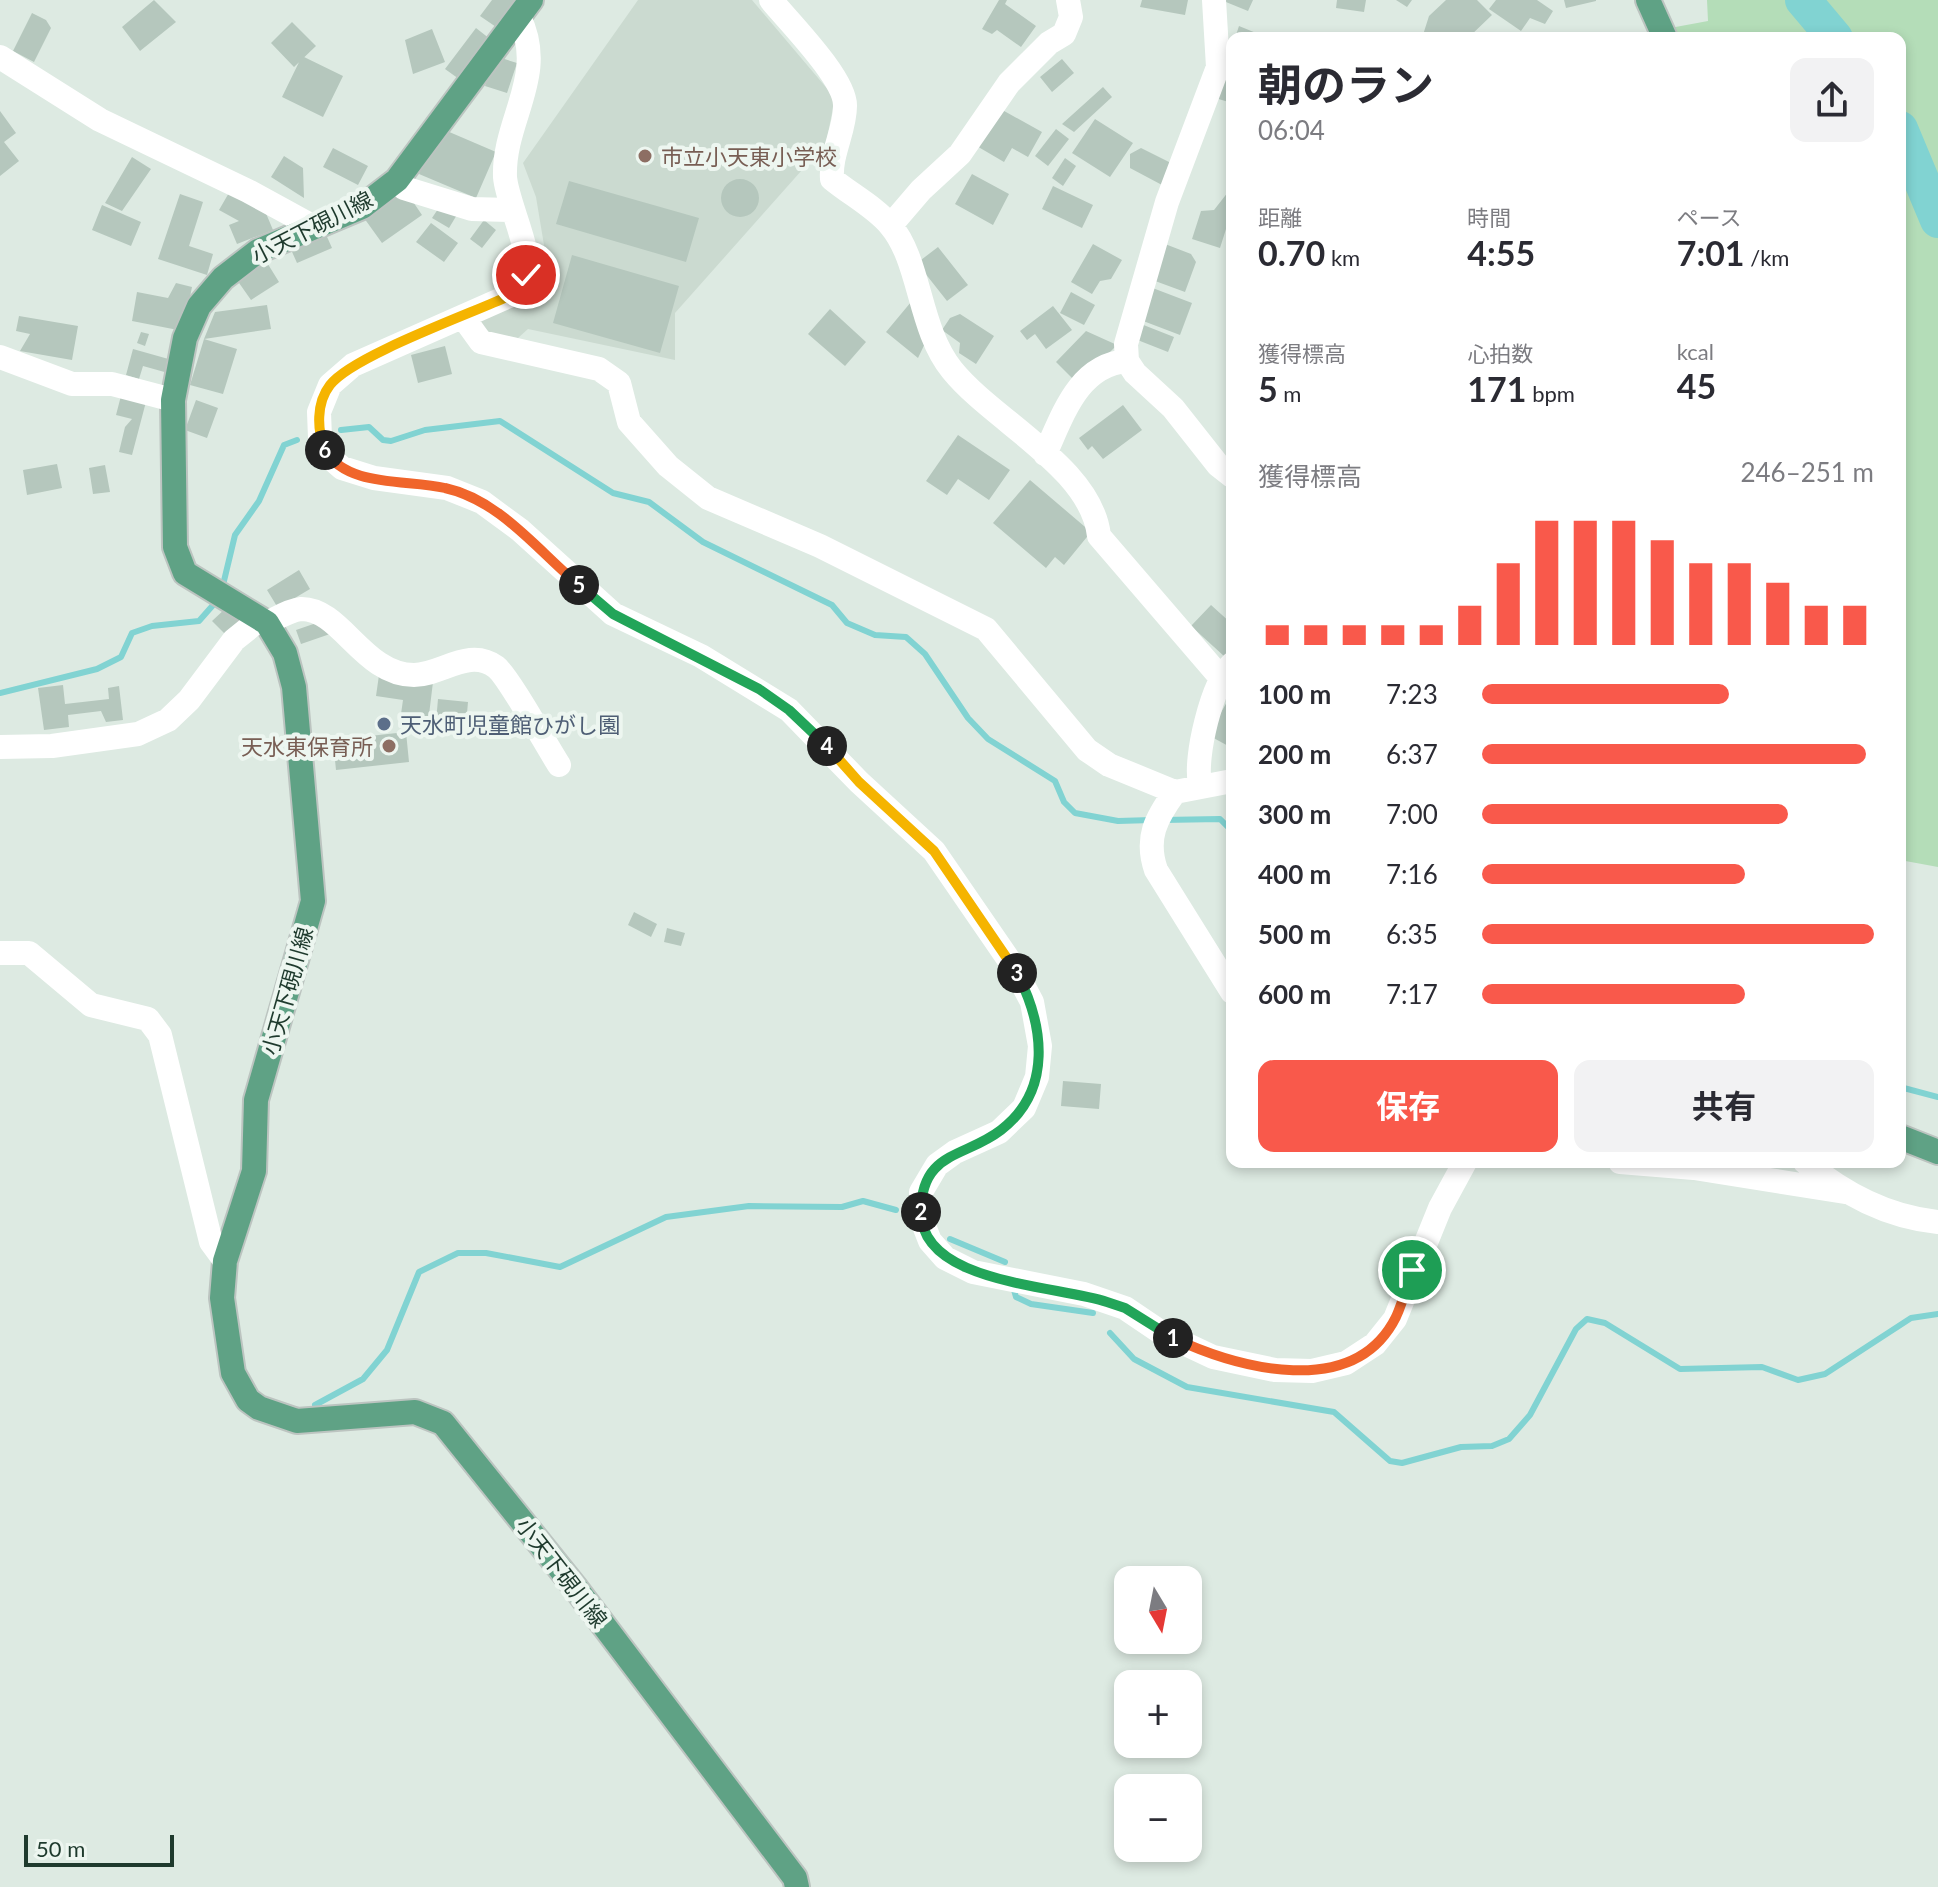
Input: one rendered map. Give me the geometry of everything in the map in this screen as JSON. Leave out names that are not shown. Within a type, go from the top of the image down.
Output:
[{"type":"main road","points":[[1648,0],[1662,32]]},
{"type":"main road","name":"小天下硯川線","points":[[525,9],[397,180],[362,207],[258,251],[223,278],[199,306],[185,338],[173,400],[175,547],[185,573],[263,621],[285,653],[294,687],[313,901],[256,1100],[254,1171],[225,1261],[222,1298],[233,1373],[248,1400],[259,1408],[297,1421],[415,1412],[443,1423],[718,1773],[795,1878],[797,1887]]},
{"type":"main road","points":[[1906,1139],[1938,1152]]},
{"type":"street","points":[[771,0],[836,81],[845,99],[831,165],[832,179],[891,225],[906,256],[934,346],[954,373],[1045,454],[1083,493],[1097,520],[1099,536],[1226,671],[1197,760],[1200,784]]},
{"type":"street","points":[[891,225],[921,190],[960,154],[1009,83],[1049,43],[1064,34],[1071,17],[1068,0]]},
{"type":"street","points":[[1214,0],[1218,67],[1167,202],[1126,344],[1127,361],[1135,373],[1173,408],[1226,471]]},
{"type":"street","points":[[525,9],[531,55],[529,73],[506,153],[510,210],[528,260],[526,275],[509,296],[353,365],[330,385],[319,412],[320,438],[326,454],[342,468],[374,478],[447,488],[482,502],[520,530],[613,614],[701,656],[789,710],[859,782],[934,851],[1013,966],[1032,1002],[1040,1046],[1037,1077],[1024,1108],[999,1132],[955,1152],[937,1165],[921,1192],[921,1218],[930,1241],[945,1258],[973,1272],[1084,1294],[1125,1308],[1162,1333],[1213,1357],[1275,1370],[1312,1371],[1346,1363],[1375,1344],[1395,1319],[1434,1220],[1462,1168]]},
{"type":"street","points":[[0,57],[100,120],[314,227]]},
{"type":"street","points":[[397,180],[404,188],[472,209],[510,210]]},
{"type":"street","points":[[463,317],[481,342],[599,369],[619,383],[629,422],[668,466],[708,498],[820,546],[986,629],[1087,750],[1109,765],[1175,792]]},
{"type":"street","points":[[0,357],[72,384],[112,384],[173,400]]},
{"type":"street","points":[[1045,454],[1070,400],[1087,378],[1106,363],[1127,361]]},
{"type":"street","points":[[0,747],[52,746],[138,734],[168,720],[189,700],[234,640],[263,621],[297,610],[321,615],[368,658],[392,672],[417,675],[475,660],[497,668],[559,765]]},
{"type":"street","points":[[1226,782],[1200,784],[1175,792],[1157,820],[1149,851],[1156,870],[1226,982]]},
{"type":"street","points":[[0,953],[29,953],[91,1005],[148,1019],[160,1035],[211,1242],[225,1261]]},
{"type":"street","points":[[1694,1168],[1845,1192]]},
{"type":"street","points":[[1813,1168],[1845,1192],[1902,1218],[1938,1222]]},
{"type":"shaded area","points":[[638,0],[752,0],[835,98],[826,143],[675,313],[675,360],[528,329],[518,338],[496,336],[480,326],[480,318],[535,298],[549,275],[536,197],[523,163]]},
{"type":"green space","points":[[1707,0],[1938,0],[1938,867],[1906,861],[1906,32],[1648,32],[1708,21]]},
{"type":"building","points":[[154,0],[176,22],[140,51],[122,27]]},
{"type":"building","points":[[492,0],[520,0],[499,29],[480,16]]},
{"type":"building","points":[[999,0],[1007,0],[1005,4],[1036,26],[1021,47],[997,30],[992,34],[982,29]]},
{"type":"building","points":[[1142,0],[1188,0],[1185,15],[1140,7]]},
{"type":"building","points":[[1221,0],[1253,0],[1248,11]]},
{"type":"building","points":[[1337,0],[1366,0],[1364,12],[1336,8]]},
{"type":"building","points":[[1396,0],[1412,0],[1407,7]]},
{"type":"building","points":[[1446,0],[1477,0],[1492,15],[1474,32],[1424,32],[1429,16]]},
{"type":"building","points":[[1496,0],[1537,0],[1553,11],[1545,24],[1530,18],[1521,31],[1489,9]]},
{"type":"building","points":[[1564,0],[1596,0],[1596,1],[1566,8]]},
{"type":"building","points":[[32,13],[46,20],[51,28],[34,62],[13,51]]},
{"type":"building","points":[[292,22],[316,46],[294,67],[271,43]]},
{"type":"building","points":[[1239,26],[1254,32],[1237,32]]},
{"type":"building","points":[[476,28],[490,39],[459,79],[445,69]]},
{"type":"building","points":[[432,29],[445,62],[413,74],[405,40]]},
{"type":"building","points":[[302,56],[343,76],[323,117],[282,97]]},
{"type":"building","points":[[495,56],[517,63],[507,93],[485,86]]},
{"type":"building","points":[[1062,59],[1074,73],[1052,92],[1040,77]]},
{"type":"building","points":[[1224,71],[1226,72],[1226,101],[1215,98]]},
{"type":"building","points":[[1103,87],[1112,97],[1074,132],[1062,124]]},
{"type":"building","points":[[997,107],[1042,132],[1028,157],[1012,148],[1004,162],[975,145]]},
{"type":"building","points":[[0,111],[16,133],[4,142],[19,161],[0,176]]},
{"type":"building","points":[[1095,119],[1133,143],[1110,177],[1072,153]]},
{"type":"building","points":[[440,128],[496,152],[476,198],[419,174]]},
{"type":"building","points":[[1056,129],[1069,139],[1048,166],[1035,156]]},
{"type":"building","points":[[333,148],[368,166],[358,185],[323,167]]},
{"type":"building","points":[[1141,148],[1173,164],[1162,185],[1130,168],[1130,154]]},
{"type":"building","points":[[284,156],[303,168],[304,198],[271,177]]},
{"type":"building","points":[[132,157],[151,169],[122,211],[105,203]]},
{"type":"building","points":[[1065,158],[1076,166],[1063,186],[1052,178]]},
{"type":"building","points":[[972,174],[1009,194],[993,225],[955,204]]},
{"type":"building","points":[[740,179],[754,184],[759,198],[754,212],[740,217],[726,212],[721,198],[726,184]]},
{"type":"building","points":[[569,181],[699,218],[686,262],[556,224]]},
{"type":"building","points":[[1053,186],[1093,205],[1082,228],[1042,209]]},
{"type":"building","points":[[405,190],[422,215],[382,243],[364,218]]},
{"type":"building","points":[[230,191],[265,211],[273,230],[237,244],[229,225],[239,221],[219,210]]},
{"type":"building","points":[[180,194],[203,202],[189,246],[213,254],[207,275],[158,259]]},
{"type":"building","points":[[1226,195],[1226,229],[1220,248],[1192,239],[1201,211],[1214,210]]},
{"type":"building","points":[[442,203],[458,213],[449,228],[432,218]]},
{"type":"building","points":[[102,205],[141,222],[131,246],[92,230]]},
{"type":"building","points":[[484,220],[496,230],[482,248],[470,239]]},
{"type":"building","points":[[431,223],[458,243],[444,262],[416,242]]},
{"type":"building","points":[[324,230],[332,248],[297,263],[289,245]]},
{"type":"building","points":[[1093,244],[1122,260],[1111,279],[1100,281],[1092,294],[1071,282]]},
{"type":"building","points":[[1165,244],[1191,254],[1196,262],[1185,292],[1147,278]]},
{"type":"building","points":[[938,247],[968,285],[947,301],[917,263]]},
{"type":"building","points":[[572,255],[679,286],[660,353],[553,323]]},
{"type":"building","points":[[266,261],[279,282],[251,300],[237,280]]},
{"type":"building","points":[[176,283],[192,287],[183,331],[132,321],[137,292],[168,298]]},
{"type":"building","points":[[1150,287],[1192,303],[1180,335],[1138,319]]},
{"type":"building","points":[[1071,292],[1095,305],[1084,325],[1060,313]]},
{"type":"building","points":[[911,302],[929,335],[918,358],[886,332]]},
{"type":"building","points":[[267,305],[271,329],[204,339],[215,312]]},
{"type":"building","points":[[1053,306],[1072,330],[1046,349],[1035,334],[1027,340],[1020,331]]},
{"type":"building","points":[[830,309],[866,342],[845,366],[808,334]]},
{"type":"building","points":[[960,314],[994,336],[976,364],[959,353],[960,343],[942,330],[950,318]]},
{"type":"building","points":[[19,316],[78,326],[72,360],[20,351],[30,334],[16,331]]},
{"type":"building","points":[[1141,324],[1174,337],[1168,352],[1135,339]]},
{"type":"building","points":[[1086,331],[1117,345],[1078,384],[1056,362]]},
{"type":"building","points":[[141,332],[149,334],[145,346],[137,343]]},
{"type":"building","points":[[204,339],[237,349],[223,394],[190,385]]},
{"type":"building","points":[[445,346],[452,374],[418,383],[411,355]]},
{"type":"building","points":[[133,349],[172,360],[168,373],[143,366],[139,379],[126,375]]},
{"type":"building","points":[[122,392],[147,398],[132,455],[119,452],[125,427],[132,419],[116,415]]},
{"type":"building","points":[[196,400],[218,408],[207,438],[185,430]]},
{"type":"building","points":[[1123,405],[1142,430],[1103,459],[1092,446],[1088,450],[1079,438]]},
{"type":"building","points":[[958,435],[1010,470],[989,500],[958,479],[947,495],[926,481]]},
{"type":"building","points":[[57,464],[62,488],[27,495],[23,470]]},
{"type":"building","points":[[105,465],[110,492],[93,494],[89,468]]},
{"type":"building","points":[[1030,480],[1091,532],[1064,565],[1055,557],[1046,568],[993,523]]},
{"type":"building","points":[[299,570],[310,589],[278,608],[267,590]]},
{"type":"building","points":[[1211,605],[1226,619],[1225,657],[1191,626]]},
{"type":"building","points":[[226,608],[241,623],[228,637],[212,621]]},
{"type":"building","points":[[325,620],[330,634],[301,644],[296,630]]},
{"type":"building","points":[[379,675],[433,682],[427,731],[399,728],[403,700],[376,696]]},
{"type":"building","points":[[63,685],[65,704],[109,699],[108,688],[119,686],[123,720],[106,722],[101,711],[68,715],[69,727],[44,730],[38,688]]},
{"type":"building","points":[[438,699],[468,702],[466,725],[436,722]]},
{"type":"building","points":[[1226,704],[1226,745],[1208,735]]},
{"type":"building","points":[[406,732],[409,762],[336,770],[333,740]]},
{"type":"building","points":[[634,912],[657,924],[651,937],[628,925]]},
{"type":"building","points":[[667,928],[685,933],[681,946],[664,942]]},
{"type":"building","points":[[1063,1081],[1101,1084],[1099,1109],[1061,1106]]},
{"type":"waterway","points":[[1803,0],[1830,32]]},
{"type":"waterway","points":[[1906,143],[1938,220]]},
{"type":"waterway","points":[[341,430],[369,427],[383,440],[391,441],[425,430],[500,421],[613,493],[649,502],[703,542],[832,605],[847,623],[875,635],[906,637],[925,654],[968,718],[988,739],[1055,781],[1064,802],[1075,813],[1118,821],[1152,820]]},
{"type":"waterway","points":[[223,585],[235,535],[259,501],[284,445],[297,440]]},
{"type":"waterway","points":[[0,693],[97,669],[121,657],[132,633],[152,626],[199,621],[214,604]]},
{"type":"waterway","points":[[1163,820],[1220,819],[1226,825]]},
{"type":"waterway","points":[[1906,1089],[1938,1097]]},
{"type":"waterway","points":[[315,1405],[363,1379],[387,1350],[419,1272],[458,1253],[486,1253],[560,1267],[666,1217],[749,1206],[842,1207],[863,1201],[896,1210]]},
{"type":"waterway","points":[[950,1239],[1005,1262]]},
{"type":"waterway","points":[[1014,1290],[1016,1297],[1031,1304],[1093,1313]]},
{"type":"waterway","points":[[1110,1333],[1134,1359],[1187,1387],[1334,1412],[1390,1461],[1402,1463],[1461,1447],[1492,1446],[1509,1439],[1530,1415],[1576,1329],[1587,1319],[1605,1323],[1680,1369],[1762,1367],[1798,1380],[1825,1374],[1911,1318],[1938,1314]]},
{"type":"place","name":"市立小天東小学校","points":[[645,156]]},
{"type":"place","name":"天水町児童館ひがし園","points":[[384,724]]},
{"type":"place","name":"天水東保育所","points":[[389,746]]},
{"type":"route","points":[[526,275],[509,296],[353,365],[330,385],[319,412],[320,438],[326,454],[342,468],[374,478],[447,488],[482,502],[520,530],[613,614],[701,656],[789,710],[817,735],[859,782],[934,851],[1013,966],[1032,1002],[1040,1046],[1037,1077],[1024,1108],[999,1132],[955,1152],[937,1165],[921,1192],[921,1218],[930,1241],[945,1258],[973,1272],[1084,1294],[1125,1308],[1162,1333],[1213,1357],[1275,1370],[1312,1371],[1346,1363],[1375,1344],[1395,1319],[1412,1270]]}]
